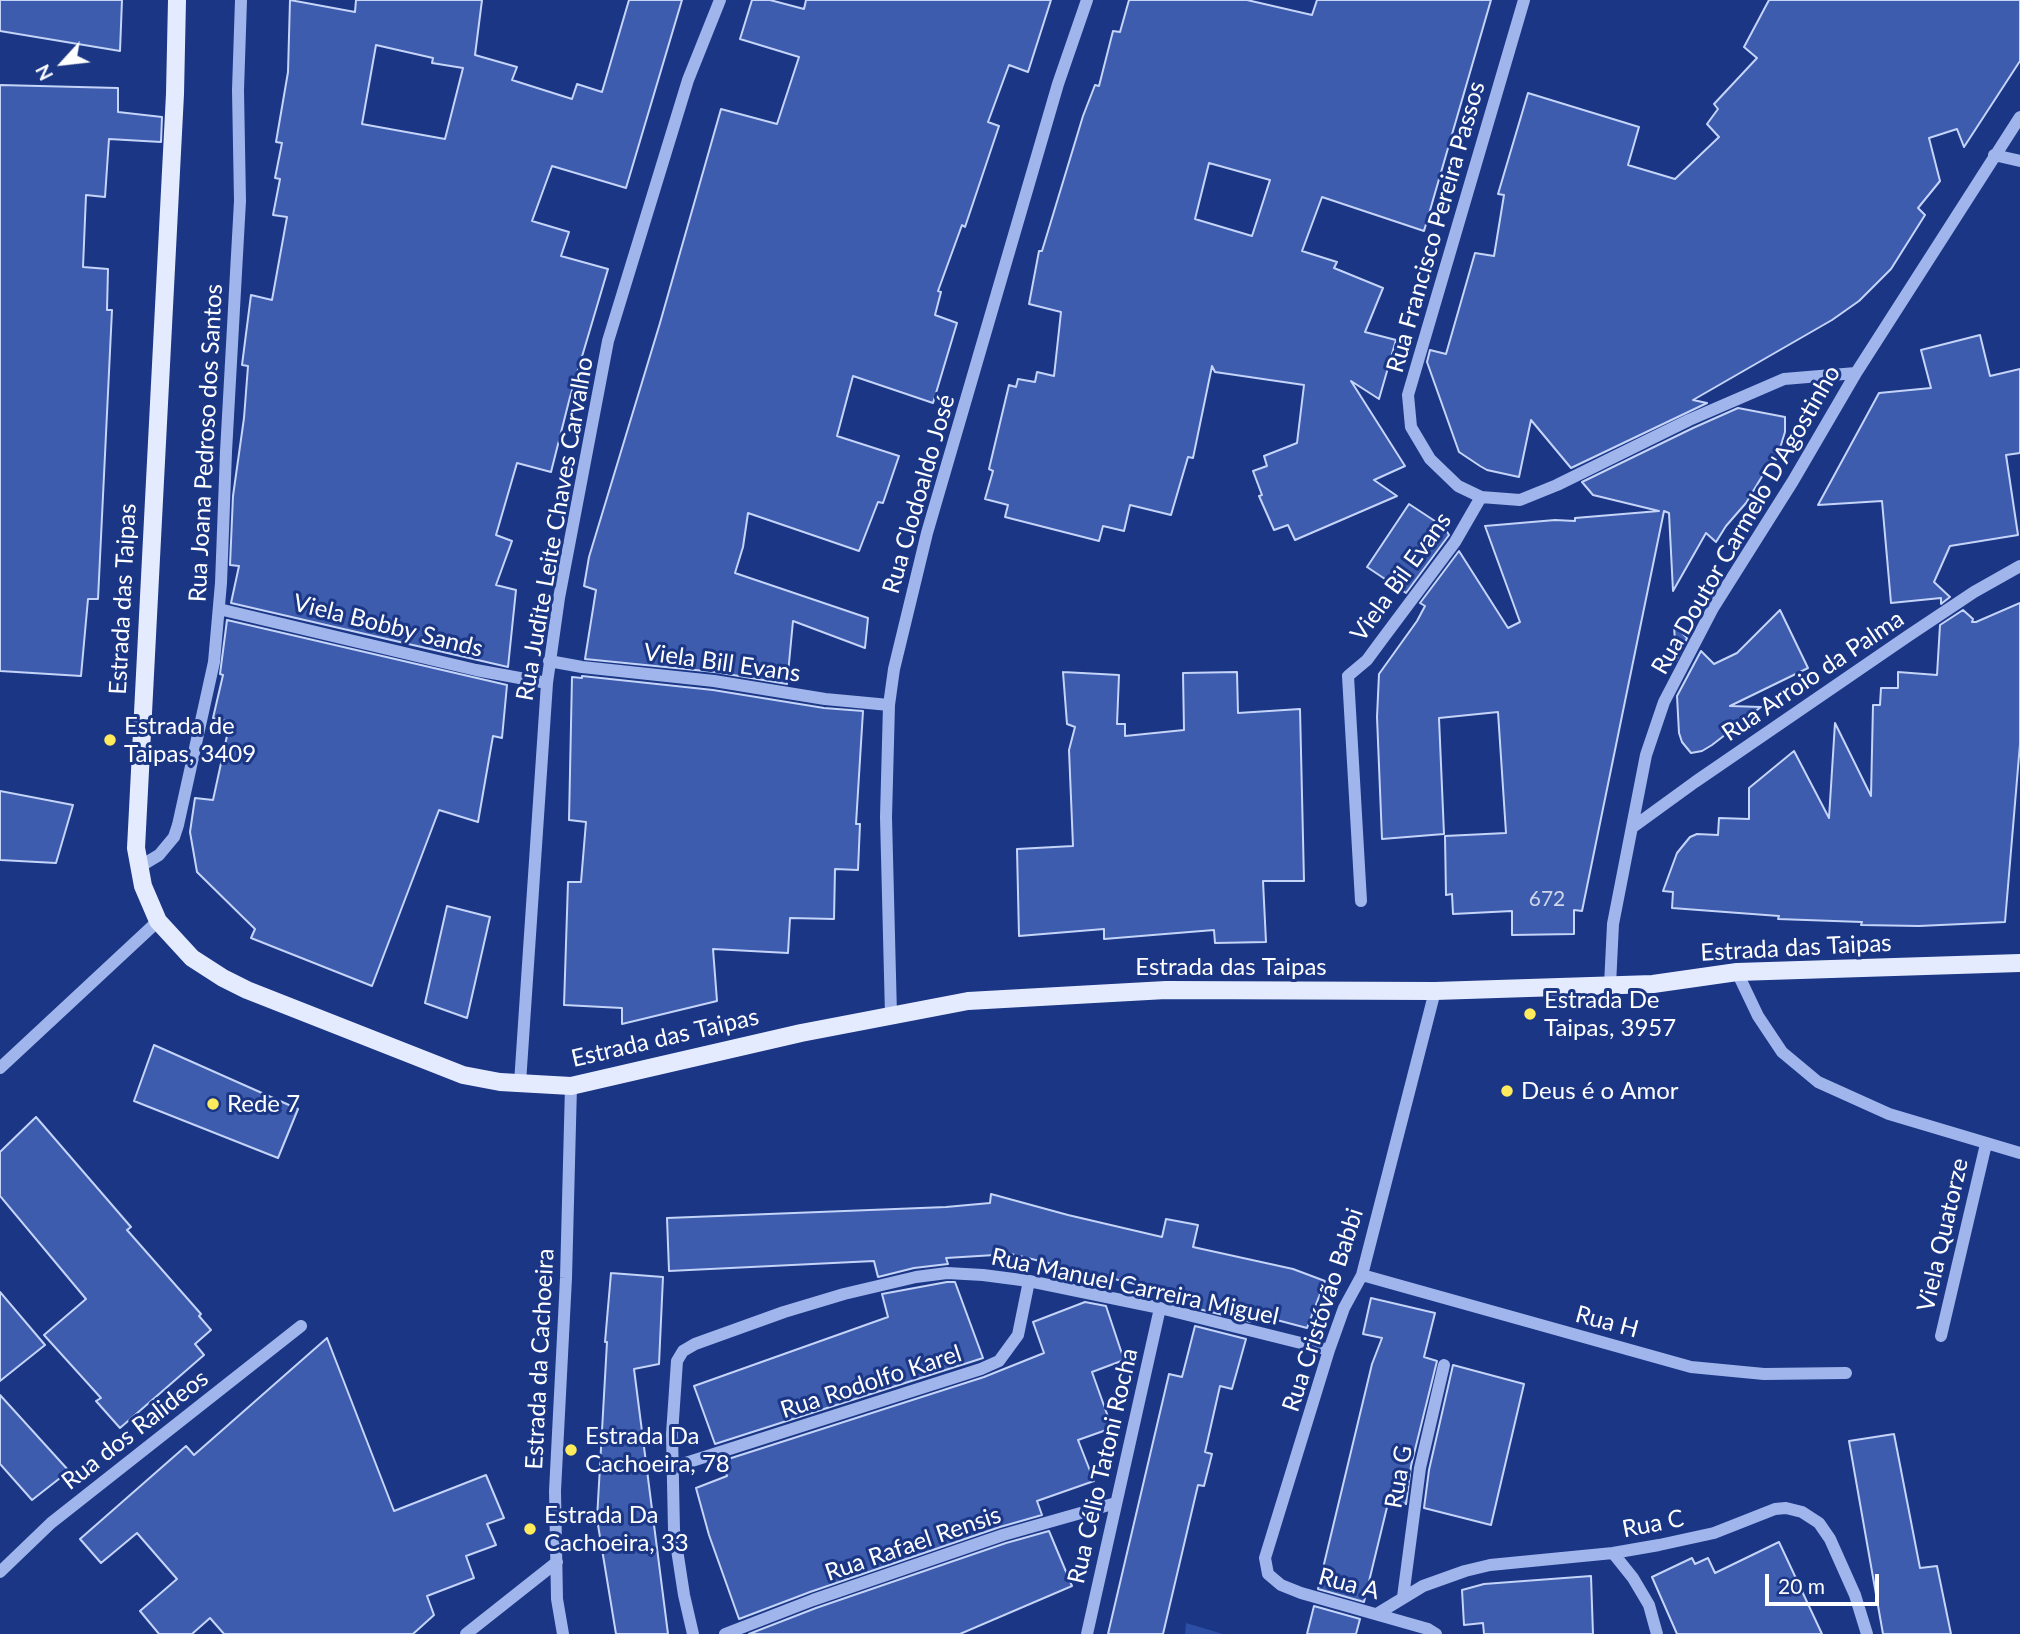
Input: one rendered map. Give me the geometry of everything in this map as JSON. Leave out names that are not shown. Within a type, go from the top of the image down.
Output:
[{"type":"main road","name":"Estrada das Taipas","points":[[177,0],[175,94],[136,848],[148,902],[158,921],[192,958],[247,990],[464,1074],[500,1082],[571,1086],[800,1033],[968,1001],[1166,990],[1435,991],[1654,984],[1737,972],[2020,963]]},
{"type":"street","name":"Rua Joana Pedroso dos Santos","points":[[139,867],[159,855],[174,836],[214,662],[240,201],[238,90],[241,0]]},
{"type":"street","name":"Rua Judite Leite Chaves Carvalho","points":[[520,1083],[549,661],[608,341],[688,80],[720,0]]},
{"type":"street","name":"Rua Clodoaldo José","points":[[891,1015],[886,817],[889,705],[903,627],[927,533],[1058,84],[1087,0]]},
{"type":"street","name":"Rua Francisco Pereira Passos","points":[[1524,0],[1408,395],[1411,427],[1430,459],[1458,486],[1481,497],[1520,500],[1557,485],[1689,420],[1784,379],[1856,373]]},
{"type":"street","name":"Rua Doutor Carmelo D'Agostinho","points":[[1610,985],[1614,924],[1646,755],[1664,702],[1713,608],[1793,481],[1856,373],[2020,117]]},
{"type":"street","points":[[1994,155],[2020,161]]},
{"type":"street","name":"Viela Bil Evans","points":[[1362,901],[1348,676],[1367,660],[1455,542],[1481,497]]},
{"type":"street","name":"Rua Arroio da Palma","points":[[1633,827],[1908,636],[1974,592],[2020,566]]},
{"type":"street","name":"Viela Bobby Sands","points":[[219,609],[476,670],[547,683]]},
{"type":"street","name":"Viela Bill Evans","points":[[549,661],[714,681],[825,699],[889,705]]},
{"type":"street","points":[[0,1068],[158,921]]},
{"type":"street","points":[[1737,972],[1758,1016],[1782,1052],[1818,1082],[1889,1114],[2020,1153]]},
{"type":"street","name":"Rua Cristóvão Babbi","points":[[1265,1559],[1329,1350],[1344,1308],[1362,1275],[1435,991]]},
{"type":"street","name":"Estrada da Cachoeira","points":[[563,1634],[557,1599],[555,1491],[566,1278],[571,1086]]},
{"type":"street","name":"Viela Quatorze","points":[[1941,1336],[1986,1143]]},
{"type":"street","name":"Rua Manuel Carreira Miguel","points":[[693,1634],[674,1530],[672,1434],[677,1361],[683,1352],[695,1344],[844,1294],[916,1277],[947,1273],[1029,1282],[1160,1308],[1329,1350]]},
{"type":"street","name":"Rua H","points":[[1362,1275],[1691,1367],[1764,1374],[1846,1373]]},
{"type":"street","name":"Rua Rodolfo Karel","points":[[673,1467],[981,1369],[999,1360],[1017,1335],[1029,1282]]},
{"type":"street","name":"Rua Célio Tatoni Rocha","points":[[1087,1634],[1160,1308]]},
{"type":"street","name":"Rua dos Ralideos","points":[[0,1572],[51,1523],[301,1326]]},
{"type":"street","name":"Rua G","points":[[1403,1597],[1420,1468],[1444,1365]]},
{"type":"street","name":"Rua Rafael Rensis","points":[[726,1634],[813,1600],[1003,1535],[1116,1503]]},
{"type":"street","name":"Rua C","points":[[1377,1614],[1439,1579],[1490,1565],[1613,1553],[1714,1532],[1775,1509],[1786,1508],[1819,1523],[1830,1539],[1855,1595],[1867,1634]]},
{"type":"street","points":[[1613,1553],[1633,1578],[1649,1605],[1657,1634]]},
{"type":"street","name":"Rua A","points":[[1265,1559],[1269,1574],[1281,1585],[1428,1629],[1436,1634]]},
{"type":"street","points":[[466,1634],[557,1562]]},
{"type":"shaded area","points":[[1186,1623],[1223,1634],[1185,1634]]},
{"type":"building","points":[[0,0],[122,0],[120,51],[0,31]]},
{"type":"building","points":[[290,0],[355,12],[356,0],[482,0],[475,55],[517,67],[512,80],[572,99],[577,84],[602,92],[629,0],[682,0],[626,188],[552,166],[532,221],[569,232],[561,256],[608,269],[551,472],[517,463],[496,535],[512,541],[496,585],[516,590],[508,667],[231,603],[239,566],[230,565],[233,496],[244,418],[248,366],[242,365],[251,295],[272,300],[287,217],[273,215],[280,179],[275,178],[282,143],[276,142],[288,72]],"holes":[[[376,45],[433,58],[432,63],[463,68],[445,139],[362,124]]]},
{"type":"building","points":[[752,0],[770,0],[804,9],[806,0],[1051,0],[1028,72],[1009,65],[988,122],[999,126],[965,227],[962,225],[938,291],[941,292],[935,315],[957,323],[933,403],[853,376],[837,436],[899,456],[883,503],[878,502],[859,551],[748,513],[743,547],[735,573],[868,618],[865,648],[793,621],[787,684],[715,672],[585,659],[596,590],[584,586],[589,557],[721,109],[777,124],[799,57],[740,39]]},
{"type":"building","points":[[1129,0],[1247,0],[1312,15],[1317,0],[1491,0],[1424,231],[1322,197],[1302,251],[1337,262],[1334,268],[1383,288],[1365,332],[1396,340],[1379,399],[1351,381],[1405,466],[1374,480],[1397,496],[1295,540],[1288,525],[1274,530],[1259,496],[1262,495],[1253,471],[1267,466],[1264,456],[1297,443],[1304,385],[1215,372],[1212,366],[1193,458],[1188,457],[1171,515],[1130,505],[1124,531],[1103,526],[1099,541],[1005,517],[1008,505],[985,499],[993,471],[989,469],[1009,385],[1016,387],[1018,379],[1035,382],[1037,372],[1054,376],[1061,312],[1029,304],[1039,251],[1042,251],[1083,116],[1095,85],[1099,86],[1113,31],[1120,32]],"holes":[[[1209,163],[1270,180],[1252,236],[1195,219]]]},
{"type":"building","points":[[1769,0],[2020,0],[2020,61],[1964,147],[1957,129],[1929,138],[1940,181],[1918,208],[1925,215],[1891,269],[1859,301],[1832,320],[1693,400],[1707,403],[1571,468],[1531,420],[1519,477],[1480,466],[1459,452],[1427,362],[1430,350],[1446,354],[1475,253],[1494,256],[1504,195],[1498,194],[1528,93],[1639,127],[1628,165],[1675,179],[1719,137],[1707,124],[1718,109],[1714,104],[1757,58],[1744,47]]},
{"type":"building","points":[[0,85],[118,88],[118,112],[162,117],[161,142],[109,139],[105,197],[86,195],[83,267],[108,269],[107,310],[112,310],[98,599],[88,599],[81,676],[0,671]]},
{"type":"building","points":[[1980,335],[1990,376],[2020,369],[2020,453],[2006,455],[2018,535],[1950,546],[1934,582],[1950,597],[1941,604],[1941,598],[1891,603],[1882,501],[1818,505],[1879,393],[1931,388],[1921,350]]},
{"type":"building","points":[[1738,408],[1785,417],[1785,432],[1781,445],[1746,503],[1716,542],[1706,533],[1673,591],[1669,513],[1664,511],[1582,911],[1574,910],[1574,934],[1512,935],[1512,911],[1453,914],[1452,894],[1446,895],[1445,836],[1506,833],[1498,712],[1439,718],[1444,834],[1382,839],[1377,717],[1379,674],[1417,621],[1425,606],[1420,603],[1459,551],[1508,628],[1520,622],[1485,526],[1555,520],[1575,521],[1575,518],[1659,511],[1593,495],[1582,482]]},
{"type":"building","points":[[1409,504],[1444,527],[1449,535],[1406,593],[1367,567]]},
{"type":"building","points":[[2020,603],[2020,744],[2005,922],[1919,926],[1861,925],[1862,922],[1778,919],[1779,916],[1672,908],[1673,892],[1663,891],[1677,853],[1690,837],[1697,834],[1718,835],[1719,818],[1749,819],[1749,788],[1794,751],[1829,818],[1835,723],[1871,796],[1873,705],[1880,705],[1881,688],[1898,688],[1898,672],[1937,675],[1940,625],[1963,610],[1973,619],[1972,622],[1976,622]]},
{"type":"building","points":[[1780,610],[1808,668],[1730,706],[1761,707],[1712,745],[1691,753],[1679,733],[1677,696],[1701,651],[1714,664],[1737,653]]},
{"type":"building","points":[[227,620],[507,685],[502,738],[493,736],[478,822],[439,810],[372,986],[251,938],[255,929],[197,872],[190,832],[195,798],[213,800],[230,722],[213,718],[223,675],[220,674]]},
{"type":"building","points":[[1674,625],[1687,638],[1676,661]]},
{"type":"building","points":[[1063,672],[1119,675],[1117,724],[1125,724],[1125,736],[1184,730],[1183,673],[1237,672],[1238,713],[1300,709],[1304,881],[1263,881],[1266,942],[1215,943],[1214,930],[1104,939],[1104,929],[1019,936],[1017,849],[1073,846],[1069,750],[1075,727],[1067,724]]},
{"type":"building","points":[[572,677],[713,690],[824,708],[863,711],[856,824],[860,824],[858,870],[835,869],[834,919],[790,918],[788,953],[713,949],[717,1001],[622,1024],[622,1008],[564,1005],[568,882],[581,882],[586,822],[569,820]]},
{"type":"building","points":[[0,791],[73,805],[56,863],[0,860]]},
{"type":"building","points":[[447,906],[490,917],[467,1018],[425,1003]]},
{"type":"building","name":"Rede 7","points":[[154,1045],[298,1109],[278,1158],[134,1101]]},
{"type":"building","points":[[36,1117],[131,1227],[127,1230],[201,1314],[199,1316],[211,1330],[195,1344],[204,1355],[120,1428],[96,1401],[101,1398],[44,1335],[86,1299],[0,1196],[0,1152]]},
{"type":"building","points":[[991,1194],[1162,1237],[1166,1219],[1198,1225],[1193,1247],[1293,1269],[1325,1281],[1307,1328],[1254,1314],[1251,1322],[1199,1309],[1201,1300],[1011,1254],[946,1258],[948,1264],[914,1268],[878,1277],[874,1261],[669,1271],[667,1218],[946,1207],[990,1203]]},
{"type":"building","points":[[611,1273],[663,1277],[659,1364],[634,1369],[668,1634],[616,1634],[597,1519]]},
{"type":"building","points":[[955,1282],[983,1358],[715,1444],[694,1386],[888,1317],[882,1294]]},
{"type":"building","points":[[0,1292],[45,1345],[0,1381]]},
{"type":"building","points":[[1371,1298],[1435,1313],[1424,1357],[1437,1361],[1411,1466],[1406,1504],[1389,1499],[1364,1602],[1318,1589],[1372,1364],[1382,1338],[1363,1334]]},
{"type":"building","points":[[1085,1302],[1106,1306],[1124,1360],[1092,1372],[1112,1428],[1078,1440],[1094,1481],[1037,1501],[1042,1515],[810,1592],[739,1619],[709,1535],[696,1488],[727,1476],[722,1461],[984,1377],[1044,1353],[1033,1322]]},
{"type":"building","points":[[1195,1326],[1246,1339],[1232,1389],[1220,1386],[1205,1452],[1212,1454],[1204,1486],[1198,1485],[1163,1634],[1108,1634],[1169,1374],[1182,1377]]},
{"type":"building","points":[[327,1338],[394,1511],[486,1475],[504,1518],[487,1524],[496,1545],[466,1556],[474,1578],[427,1596],[434,1615],[413,1634],[224,1634],[210,1618],[192,1634],[159,1634],[140,1611],[177,1579],[137,1533],[101,1563],[80,1539],[186,1446],[194,1455]]},
{"type":"building","points":[[1453,1365],[1524,1384],[1491,1525],[1424,1508],[1429,1470]]},
{"type":"building","points":[[0,1395],[69,1471],[32,1500],[0,1464]]},
{"type":"building","points":[[1894,1434],[1920,1568],[1937,1566],[1951,1634],[1883,1634],[1849,1441]]},
{"type":"building","points":[[1049,1531],[1072,1586],[960,1634],[749,1634],[816,1608]]},
{"type":"building","points":[[1779,1542],[1822,1634],[1677,1634],[1652,1577],[1692,1558],[1695,1564],[1708,1558],[1715,1573]]},
{"type":"building","points":[[1591,1576],[1593,1634],[1484,1634],[1483,1623],[1464,1625],[1462,1590],[1484,1584]]},
{"type":"building","points":[[1314,1606],[1360,1619],[1356,1634],[1307,1634]]},
{"type":"place","name":"Estrada de Taipas, 3409","points":[[110,740]]},
{"type":"place","name":"Estrada De Taipas, 3957","points":[[1530,1014]]},
{"type":"place","name":"Deus é o Amor","points":[[1507,1091]]},
{"type":"place","name":"Rede 7","points":[[213,1104]]},
{"type":"place","name":"Estrada Da Cachoeira, 78","points":[[571,1450]]},
{"type":"place","name":"Estrada Da Cachoeira, 33","points":[[530,1529]]}]
